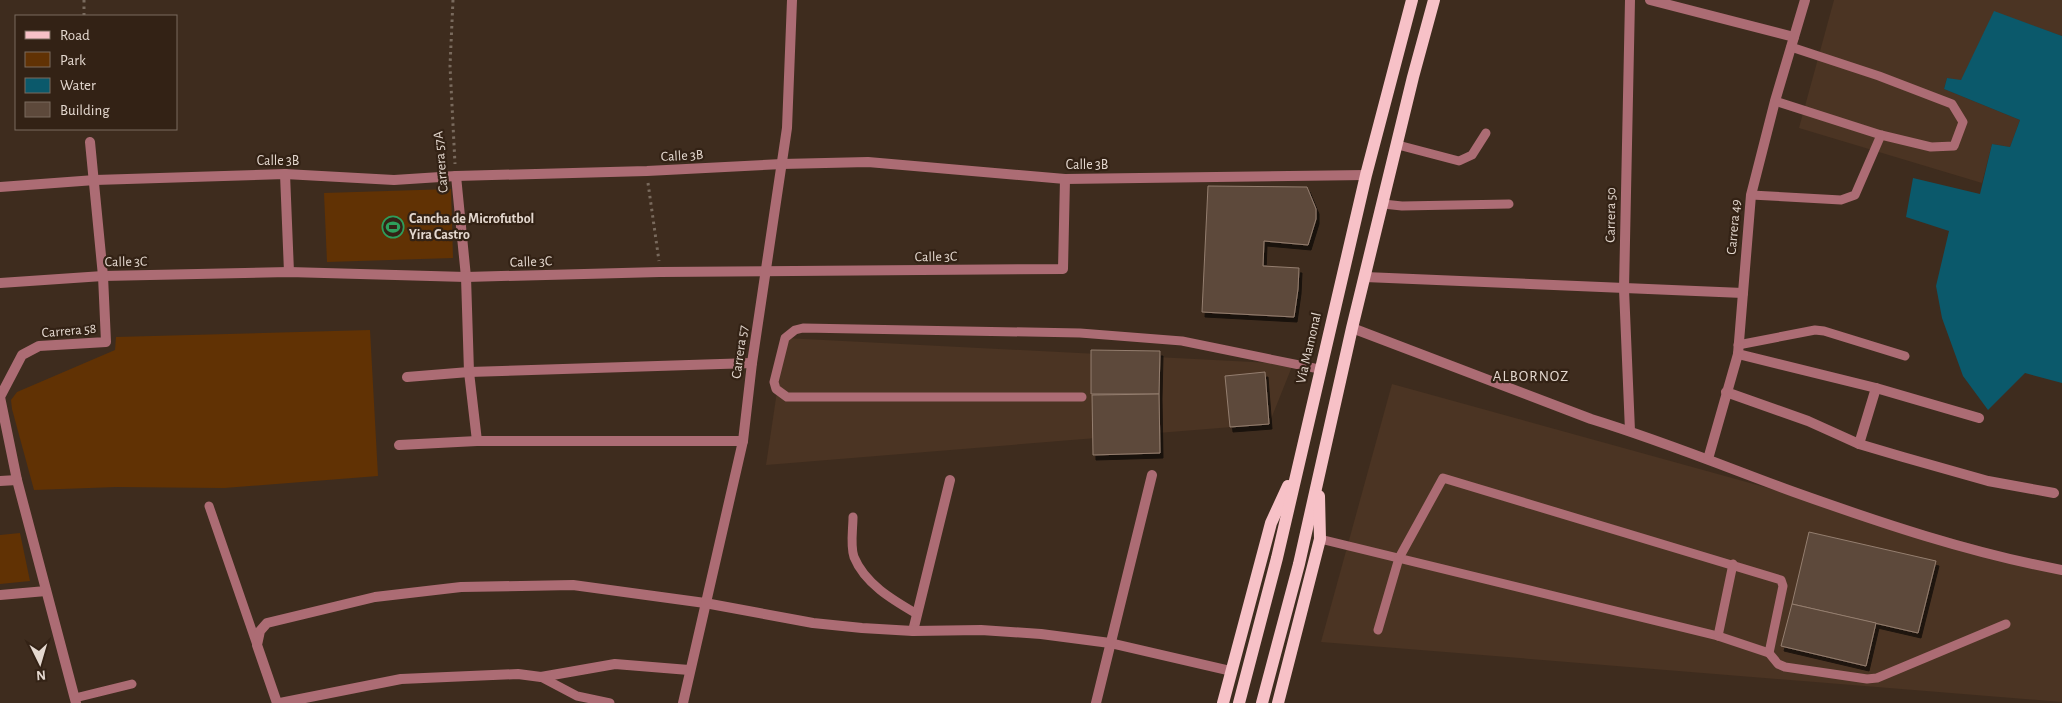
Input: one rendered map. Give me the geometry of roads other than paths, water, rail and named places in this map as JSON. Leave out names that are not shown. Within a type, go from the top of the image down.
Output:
[{"type":"main road","name":"Vía Mamonal","points":[[1239,703],[1277,558],[1319,369],[1366,175],[1412,0]]},
{"type":"main road","points":[[1262,703],[1299,564],[1352,328],[1434,0]]},
{"type":"main road","points":[[1222,703],[1270,523],[1297,468]]},
{"type":"main road","points":[[1278,703],[1320,538],[1319,473]]},
{"type":"street","name":"Carrera 57","points":[[683,703],[689,670],[743,441],[752,362],[787,128],[792,0]]},
{"type":"street","name":"Carrera 50","points":[[1630,0],[1624,289],[1630,431]]},
{"type":"street","points":[[1650,0],[1793,42]]},
{"type":"street","name":"Carrera 49","points":[[1708,459],[1738,350],[1751,195],[1774,101],[1805,0]]},
{"type":"street","name":"Carrera 58","points":[[76,700],[17,480],[0,397],[22,355],[39,346],[106,342],[103,276],[90,142]]},
{"type":"street","name":"Calle 3B","points":[[0,187],[95,180],[284,174],[394,180],[456,176],[868,162],[1065,179],[1366,175]]},
{"type":"street","points":[[284,174],[289,272]]},
{"type":"street","name":"Carrera 57A","points":[[456,176],[466,277],[469,372],[477,441]]},
{"type":"street","name":"Calle 3C","points":[[0,283],[103,276],[289,272],[466,277],[660,272],[1063,269],[1065,179]]},
{"type":"street","points":[[1365,277],[1744,293]]},
{"type":"street","points":[[1352,328],[1591,419],[1708,459],[1794,492],[1948,543],[2028,564],[2062,570]]},
{"type":"street","points":[[1738,350],[1979,418]]},
{"type":"street","points":[[407,377],[469,372],[752,362]]},
{"type":"street","points":[[1860,444],[1876,388]]},
{"type":"street","points":[[1726,392],[1808,421],[1860,444],[1988,481],[2054,493]]},
{"type":"street","points":[[399,445],[477,441],[743,441]]},
{"type":"street","points":[[1096,703],[1152,475]]},
{"type":"street","points":[[0,481],[17,480]]},
{"type":"street","points":[[913,631],[950,480]]},
{"type":"street","points":[[689,670],[615,664],[541,677],[518,674],[401,678],[279,703],[257,645],[260,631],[267,623],[375,597],[461,587],[573,585],[705,603],[814,623],[913,631],[981,630],[1031,633],[1110,643],[1231,671]]},
{"type":"street","points":[[0,595],[46,591]]},
{"type":"lane","points":[[1774,101],[1881,136],[1931,147],[1954,146],[1962,122],[1952,104],[1793,42]]},
{"type":"lane","points":[[1398,145],[1459,161],[1472,155],[1486,134]]},
{"type":"lane","points":[[1751,195],[1840,200],[1856,195],[1881,136]]},
{"type":"lane","points":[[1383,204],[1402,206],[1509,204]]},
{"type":"lane","points":[[1082,397],[787,397],[776,389],[774,382],[784,338],[795,330],[803,328],[1080,333],[1182,341],[1319,369]]},
{"type":"lane","points":[[1738,350],[1815,330],[1824,331],[1905,356]]},
{"type":"lane","points":[[1378,630],[1400,558],[1444,478],[1781,580],[1783,586],[1769,653]]},
{"type":"lane","points":[[209,506],[257,645]]},
{"type":"lane","points":[[853,517],[853,555],[864,573],[883,594],[917,614]]},
{"type":"lane","points":[[1320,538],[1718,636],[1769,653],[1778,664],[1785,667],[1867,679],[1877,678],[2006,624]]},
{"type":"lane","points":[[1718,636],[1733,564]]},
{"type":"lane","points":[[541,677],[577,696],[610,703]]},
{"type":"lane","points":[[76,700],[132,684]]},
{"type":"water","points":[[1994,11],[2062,36],[2062,383],[2025,373],[1988,410],[1963,376],[1942,318],[1936,286],[1949,231],[1906,217],[1913,178],[1980,194],[1992,144],[2010,147],[2020,120],[1944,89],[1947,78],[1961,80]]},
{"type":"place","name":"Cancha de Microfutbol Yira Castro","points":[[393,227]]},
{"type":"district","name":"ALBORNOZ","points":[[1531,376]]}]
